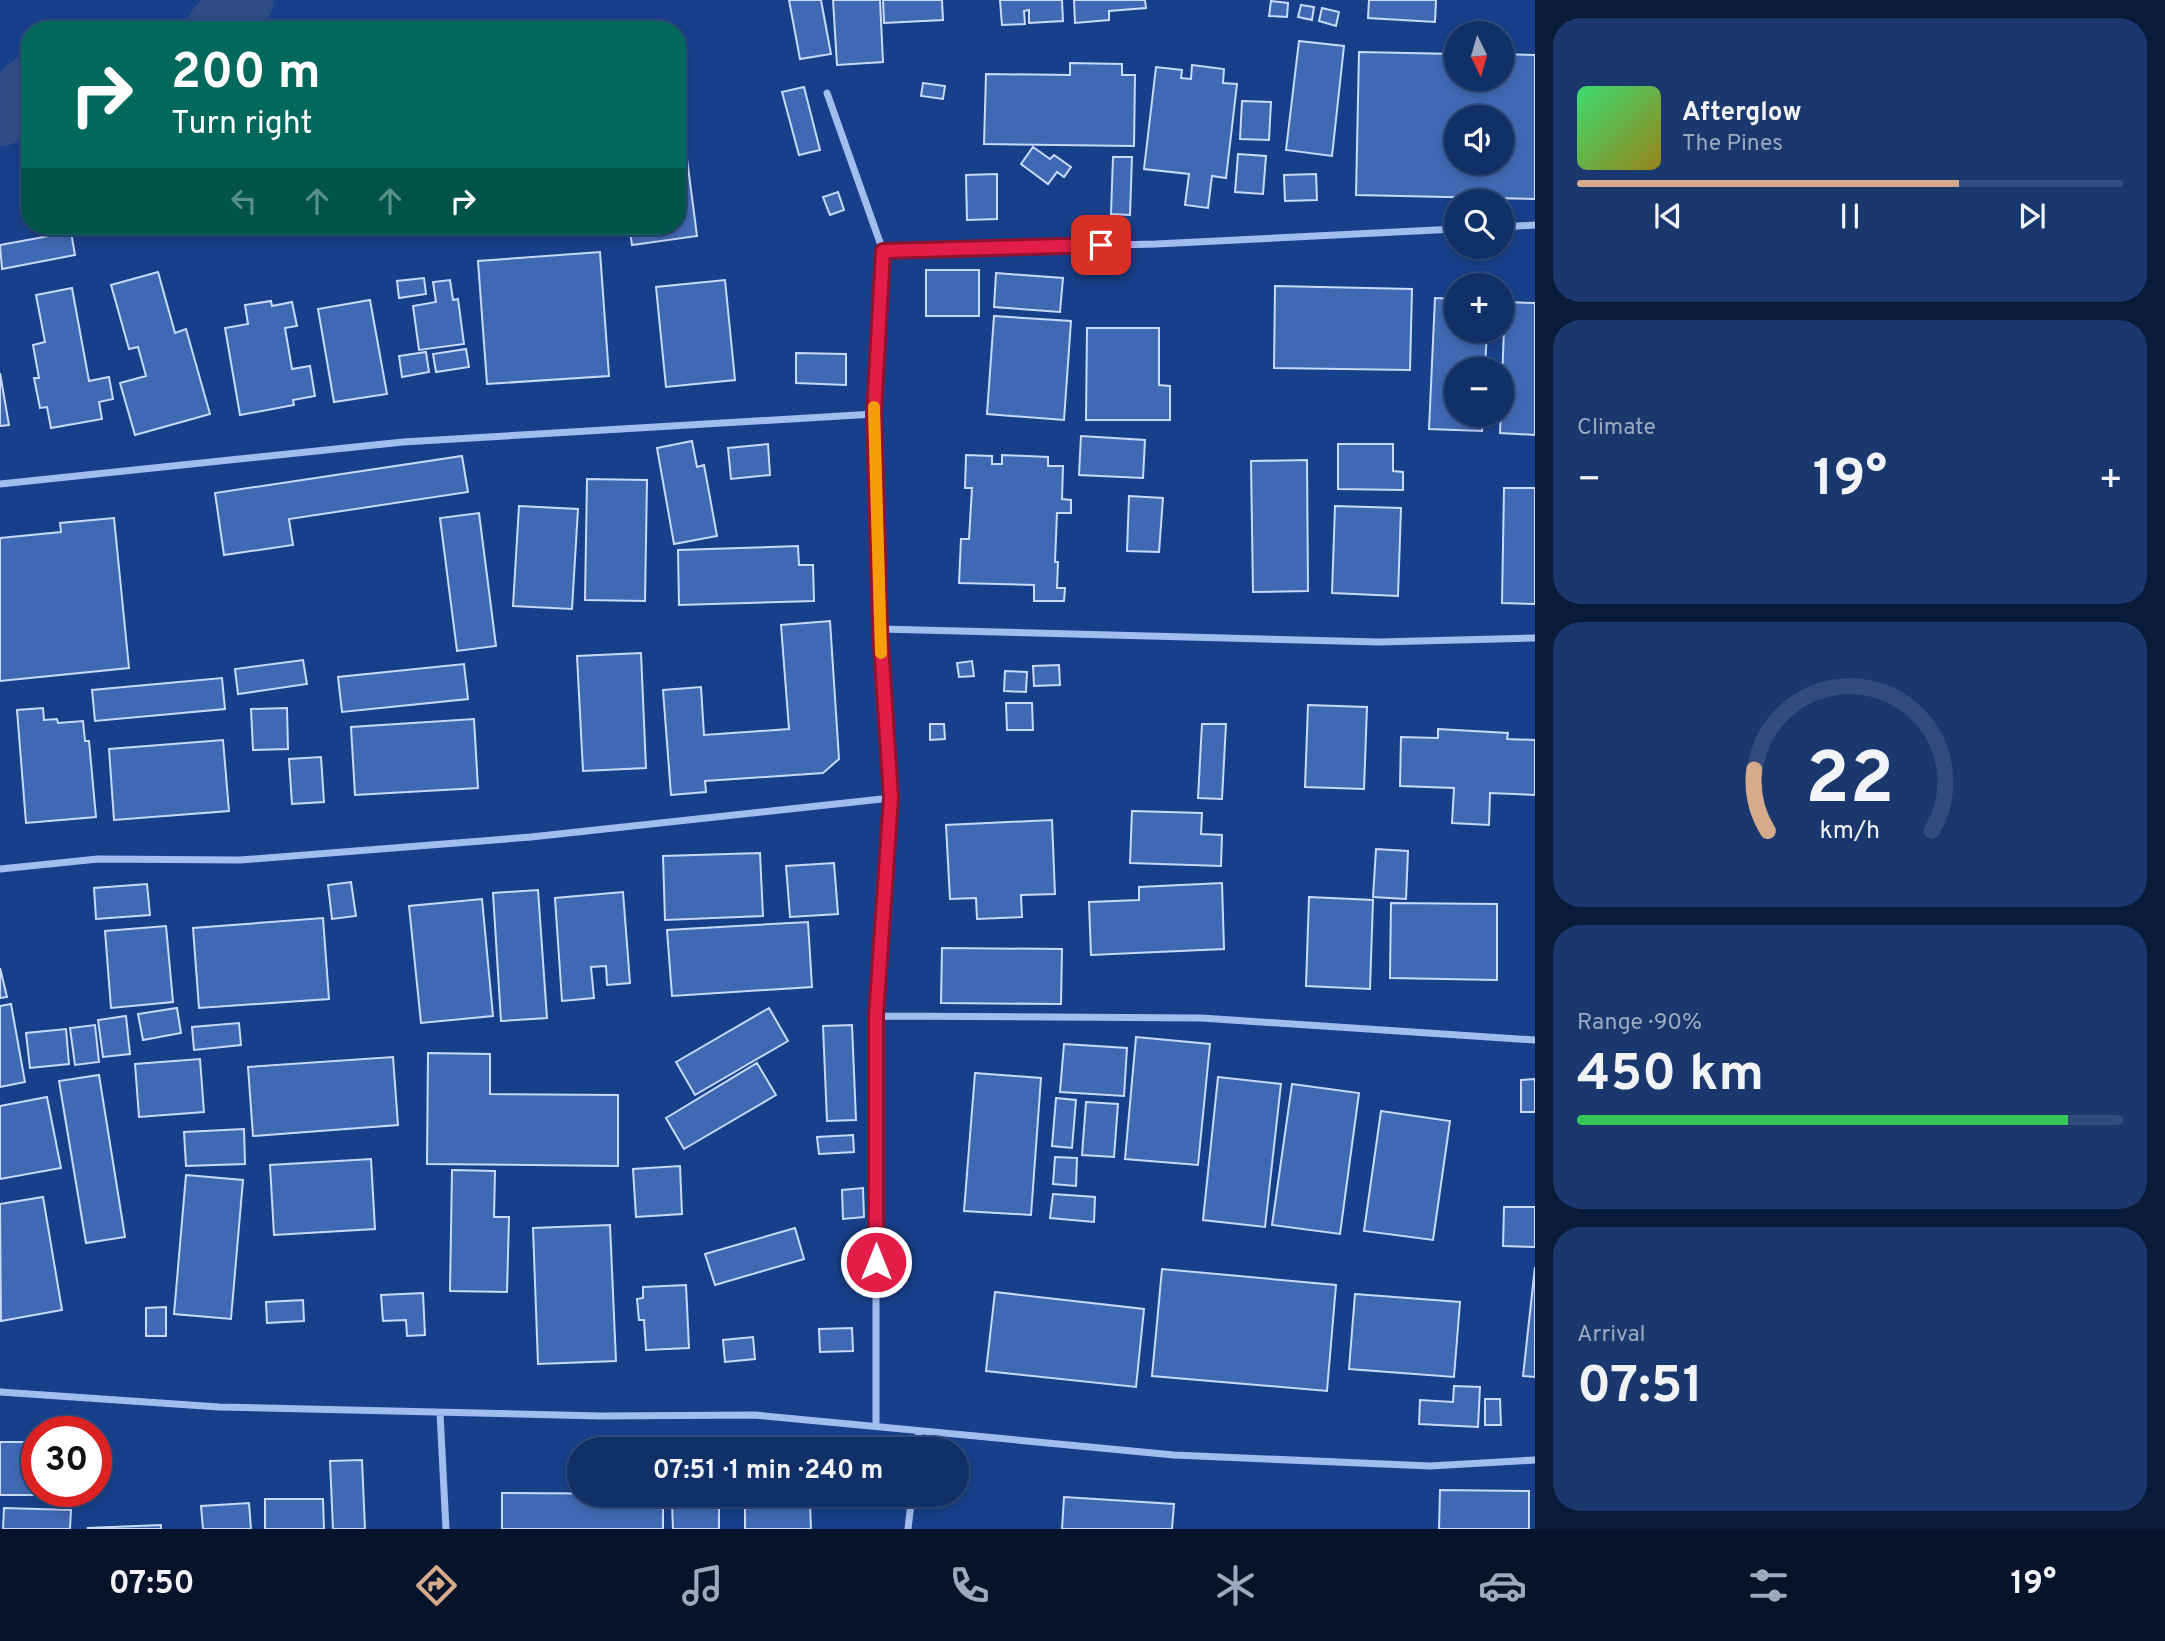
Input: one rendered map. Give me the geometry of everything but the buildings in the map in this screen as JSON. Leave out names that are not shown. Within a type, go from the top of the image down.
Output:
[{"type":"street","points":[[827,93],[883,251],[874,414],[880,629],[891,798],[876,1016],[876,1426]]},
{"type":"street","points":[[1514,226],[1535,225]]},
{"type":"street","points":[[883,251],[1156,244],[1444,230]]},
{"type":"street","points":[[0,484],[403,442],[874,414]]},
{"type":"street","points":[[880,629],[1379,642],[1535,638]]},
{"type":"street","points":[[0,869],[98,859],[240,860],[531,837],[891,798]]},
{"type":"street","points":[[876,1016],[1201,1018],[1535,1040]]},
{"type":"street","points":[[0,1392],[219,1407],[601,1416],[755,1415],[1187,1455],[1430,1466],[1535,1460]]},
{"type":"street","points":[[440,1413],[446,1529]]},
{"type":"street","points":[[918,1437],[919,1430]]},
{"type":"street","points":[[908,1529],[911,1507]]},
{"type":"waterway","points":[[224,21],[242,0]]},
{"type":"waterway","points":[[0,115],[21,95]]},
{"type":"slow traffic","points":[[874,407],[881,653]]},
{"type":"route","points":[[876,1262],[876,1016],[891,798],[880,629],[874,414],[883,251],[1101,245]]}]
